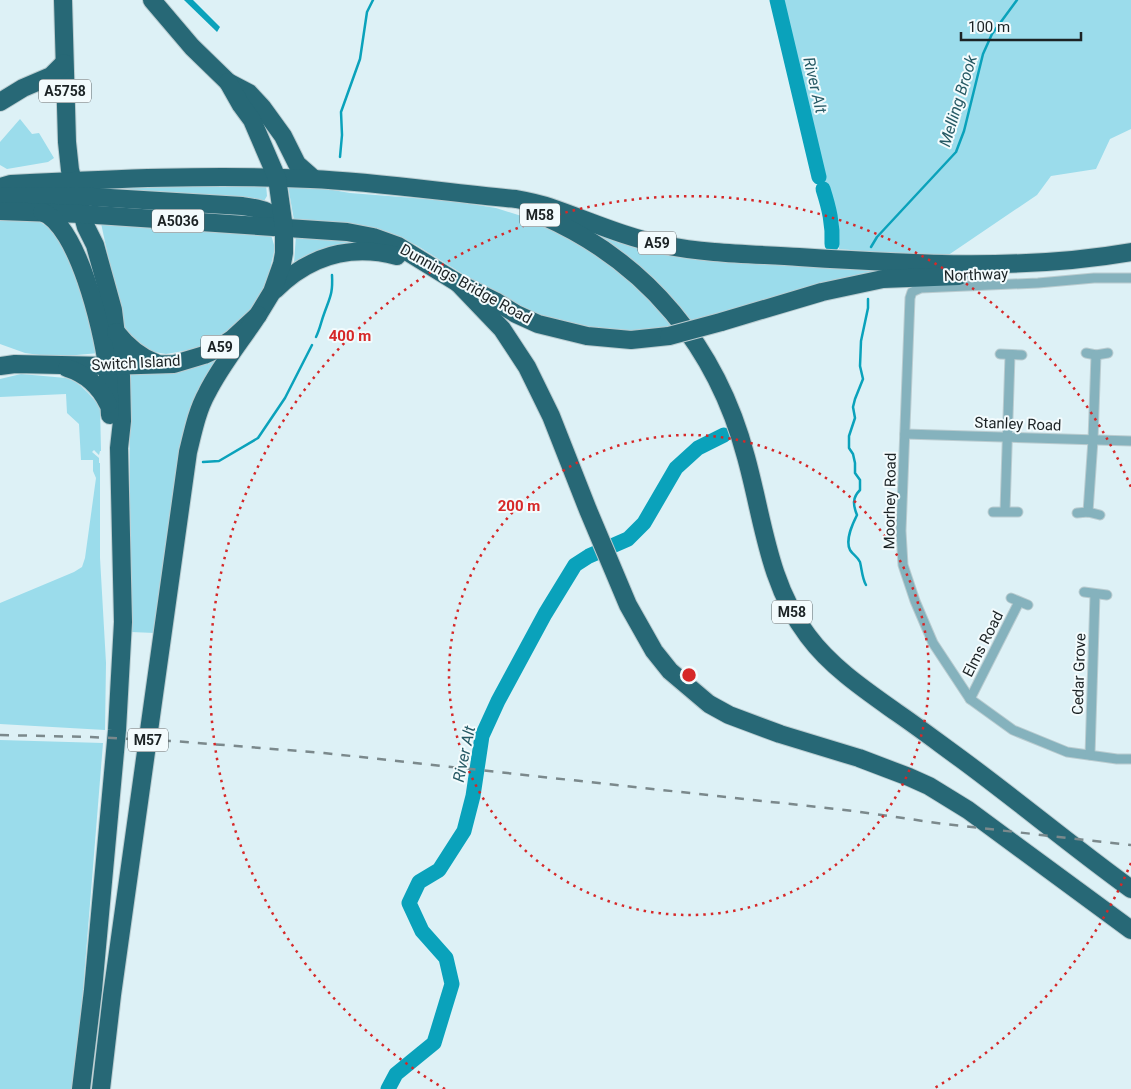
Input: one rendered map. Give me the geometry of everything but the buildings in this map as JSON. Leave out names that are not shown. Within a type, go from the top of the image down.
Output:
[{"type":"highway","name":"A5758","points":[[63,0],[66,142],[74,188],[89,214],[86,227],[95,245],[111,301],[116,332]]},
{"type":"highway","points":[[152,0],[192,47],[228,82],[249,93],[262,107],[283,136],[297,164],[314,179]]},
{"type":"highway","name":"A5758","points":[[0,102],[23,88],[51,76],[64,63]]},
{"type":"highway","name":"Switch Island","points":[[0,366],[26,364],[174,364],[217,349],[258,314],[272,292],[284,259],[284,228],[277,178],[252,120],[240,105],[228,82]]},
{"type":"highway","points":[[0,196],[12,198],[121,179],[227,177],[314,179]]},
{"type":"highway","points":[[0,187],[11,184],[74,188],[101,198],[242,206],[263,218],[277,178]]},
{"type":"highway","points":[[89,214],[112,183],[121,179]]},
{"type":"highway","name":"A59","points":[[314,179],[491,197]]},
{"type":"highway","name":"Northway","points":[[491,197],[516,199],[547,206],[628,235],[664,245],[699,250],[829,259],[950,264],[1006,264],[1066,260],[1131,252]]},
{"type":"highway","name":"M58","points":[[491,197],[562,225],[603,248],[651,288],[694,338],[720,387],[739,433],[776,576],[792,613],[816,646],[856,683],[962,760],[1131,890]]},
{"type":"highway","name":"A5036","points":[[0,211],[263,218],[284,228]]},
{"type":"highway","points":[[39,211],[49,215],[61,226],[74,250],[114,365]]},
{"type":"highway","name":"Dunnings Bridge Road","points":[[284,228],[347,232],[374,237],[398,246],[458,283],[516,314],[538,324],[587,336],[631,340],[669,336],[822,292]]},
{"type":"highway","name":"A59","points":[[272,292],[287,278],[313,262],[349,252],[372,250],[422,262]]},
{"type":"highway","name":"Northway","points":[[822,292],[883,279],[1066,271],[1131,264]]},
{"type":"highway","points":[[458,283],[502,329],[527,367],[551,416],[628,605],[654,650],[676,676],[709,704],[729,715],[859,758],[929,786],[968,810],[1131,930]]},
{"type":"highway","name":"M57","points":[[101,1089],[112,995],[188,452],[195,424],[206,394],[219,371],[258,314]]},
{"type":"highway","points":[[114,365],[116,332]]},
{"type":"highway","points":[[116,332],[137,353],[147,360],[159,364]]},
{"type":"highway","name":"M57","points":[[61,365],[87,376],[96,385],[110,406]]},
{"type":"highway","name":"M57","points":[[114,365],[110,420],[120,448]]},
{"type":"highway","name":"M57","points":[[81,1089],[93,990],[118,720],[123,622],[120,448],[122,420],[114,365]]},
{"type":"street","name":"Northway","points":[[912,292],[921,288],[1038,283],[1094,278],[1131,278]]},
{"type":"street","name":"Moorhey Road","points":[[912,292],[910,298],[901,531],[903,565],[915,602],[932,642],[970,699],[1013,730],[1067,752],[1118,760],[1131,759]]},
{"type":"street","points":[[1086,352],[1096,355],[1108,354]]},
{"type":"street","points":[[1000,354],[1022,355]]},
{"type":"street","points":[[1005,511],[1010,355]]},
{"type":"street","points":[[1088,512],[1096,355]]},
{"type":"street","name":"Stanley Road","points":[[905,434],[1131,441]]},
{"type":"street","points":[[992,512],[1018,512]]},
{"type":"street","points":[[1077,513],[1088,512],[1100,515]]},
{"type":"street","points":[[1084,592],[1107,595]]},
{"type":"street","name":"Cedar Grove","points":[[1090,755],[1095,594]]},
{"type":"street","name":"Elms Road","points":[[970,699],[1020,602]]},
{"type":"shaded area","points":[[184,0],[193,0],[220,27],[217,32]]},
{"type":"shaded area","points":[[782,0],[1131,0],[1131,129],[1110,139],[1096,169],[1051,176],[1037,195],[944,258],[839,249],[838,222],[820,167],[805,90]]},
{"type":"shaded area","points":[[20,119],[32,134],[39,133],[54,158],[48,162],[7,169],[0,165],[0,142]]},
{"type":"shaded area","points":[[266,184],[267,196],[264,201],[117,192],[121,186]]},
{"type":"shaded area","points":[[288,186],[310,186],[350,193],[452,201],[496,208],[547,224],[597,251],[634,283],[676,325],[648,331],[612,333],[559,322],[513,305],[416,245],[369,227],[294,220]]},
{"type":"shaded area","points":[[0,217],[36,219],[56,233],[68,255],[91,321],[99,353],[54,357],[25,353],[0,344]]},
{"type":"shaded area","points":[[101,223],[271,235],[275,248],[266,286],[248,314],[228,333],[201,348],[166,354],[143,350],[124,332]]},
{"type":"shaded area","points":[[595,233],[882,269],[882,275],[692,322],[655,279]]},
{"type":"shaded area","points":[[296,235],[360,242],[319,251],[294,263]]},
{"type":"shaded area","points":[[218,359],[155,633],[131,632],[129,372],[180,371]]},
{"type":"shaded area","points":[[21,374],[71,380],[84,389],[100,406],[101,451],[99,455],[94,450],[92,452],[99,458],[100,463],[100,558],[106,663],[105,730],[0,724],[0,603],[82,567],[85,558],[96,478],[93,471],[93,460],[81,460],[79,424],[67,413],[66,394],[0,397],[0,379]]},
{"type":"shaded area","points":[[0,740],[103,743],[81,1015],[72,1089],[0,1089]]},
{"type":"waterway","points":[[340,157],[342,135],[341,112],[360,59],[367,12],[373,0]]},
{"type":"waterway","name":"River Alt","points":[[777,0],[819,177]]},
{"type":"waterway","name":"Melling Brook","points":[[871,247],[877,237],[956,152],[964,131],[983,54],[992,34],[1017,0]]},
{"type":"waterway","name":"River Alt","points":[[823,189],[830,216],[832,244]]},
{"type":"waterway","points":[[316,337],[331,295],[332,275]]},
{"type":"waterway","name":"Melling Brook","points":[[866,585],[860,562],[851,552],[848,542],[857,515],[854,499],[860,490],[860,480],[855,473],[853,454],[849,448],[849,436],[855,418],[853,407],[863,379],[860,366],[861,341],[868,299]]},
{"type":"waterway","points":[[203,462],[219,461],[258,438],[285,398],[312,345]]},
{"type":"waterway","name":"River Alt","points":[[388,1089],[396,1074],[434,1043],[452,984],[446,958],[422,931],[409,903],[419,882],[439,870],[464,831],[473,796],[482,736],[498,701],[545,614],[575,565],[589,556],[628,539],[644,523],[676,468],[698,448],[724,435]]},
{"type":"railway","points":[[0,735],[173,741],[324,753],[854,811],[944,824],[1131,845]]}]
